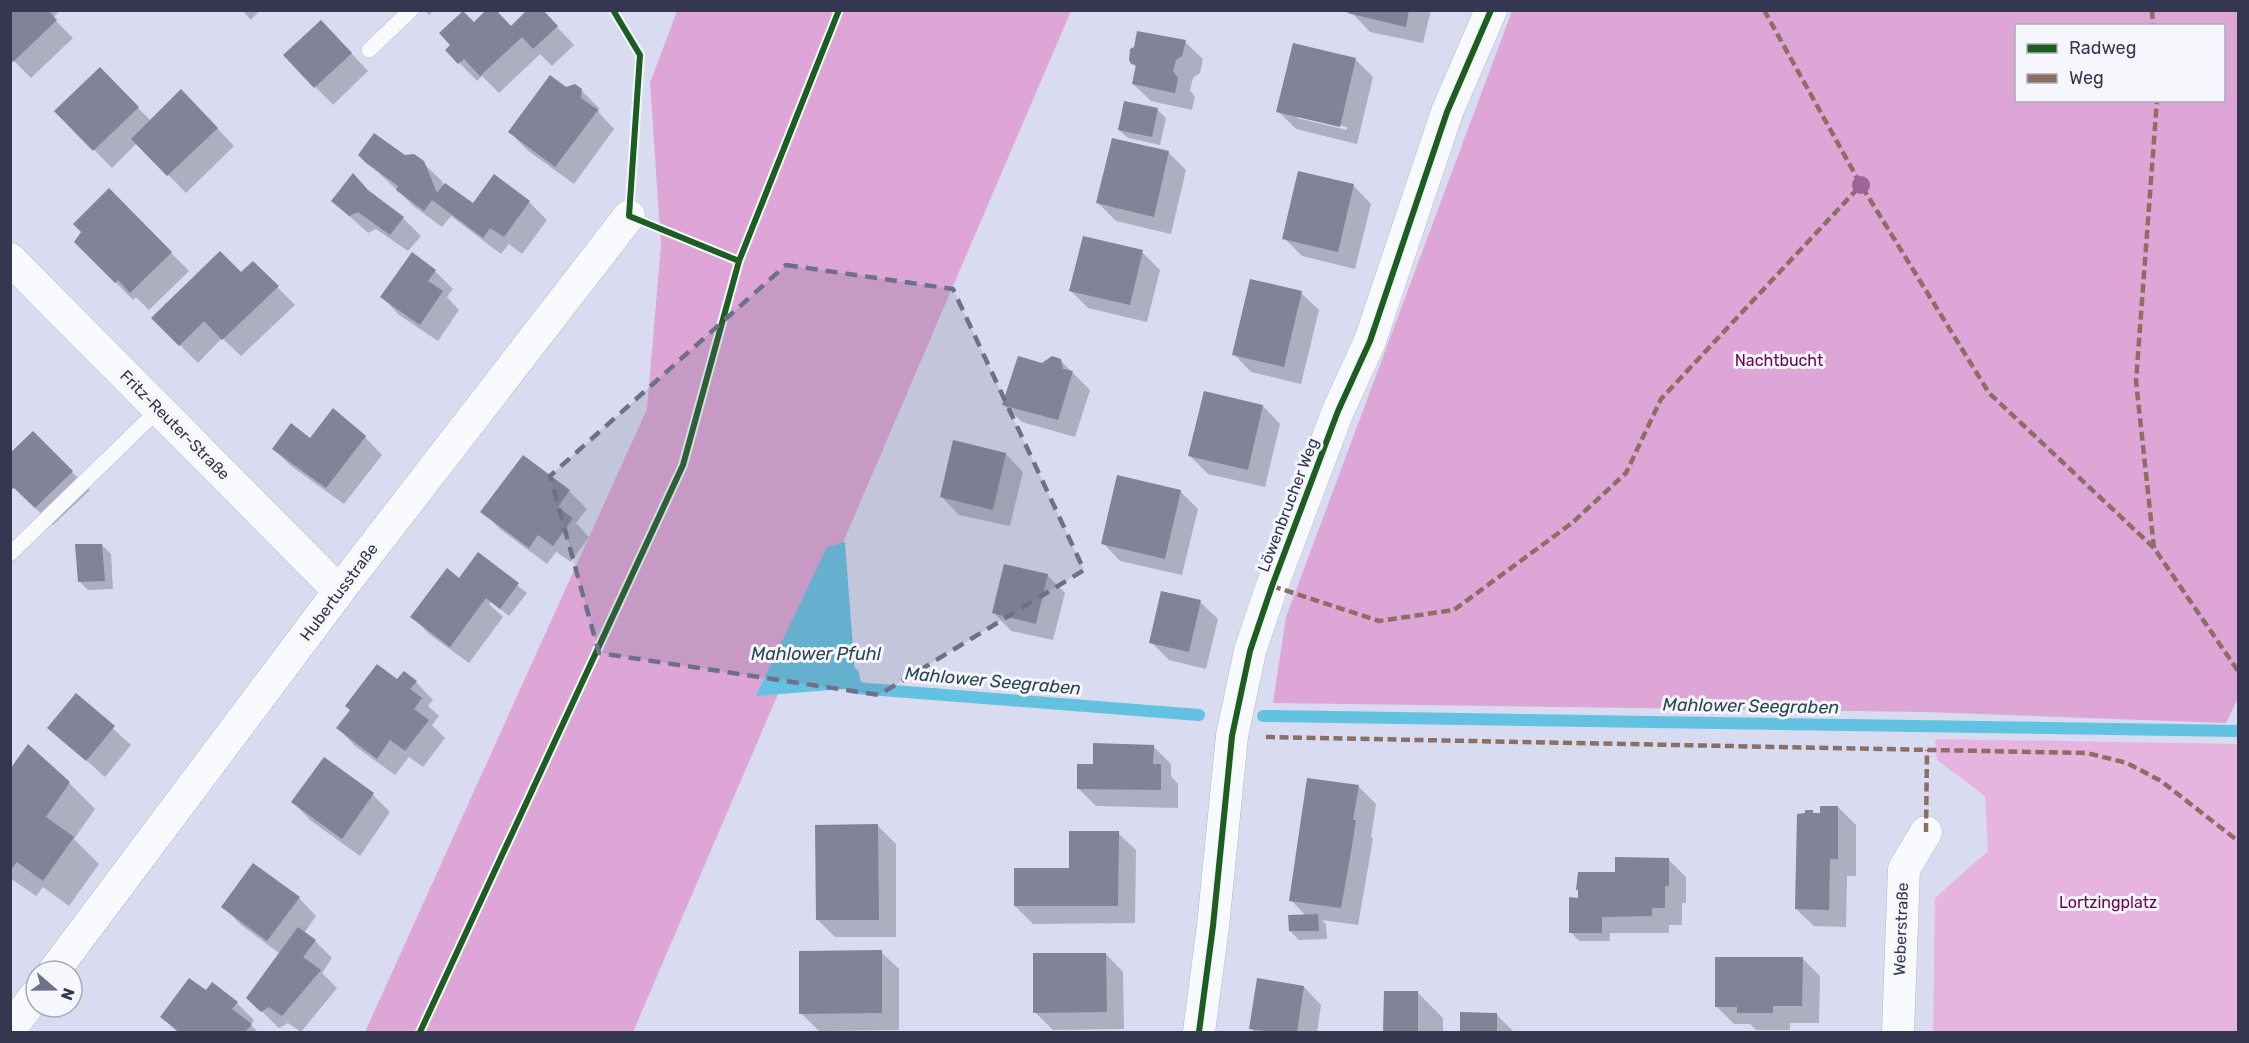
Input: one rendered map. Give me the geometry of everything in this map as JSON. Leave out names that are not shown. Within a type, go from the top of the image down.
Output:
[{"type":"street","name":"Löwenbrucher Weg","points":[[1199,1032],[1213,926],[1233,736],[1250,651],[1338,411],[1370,341],[1447,112],[1491,10]]},
{"type":"street","name":"Hubertusstraße","points":[[63,959],[339,591],[629,216]]},
{"type":"street","name":"Fritz-Reuter-Straße","points":[[10,259],[339,591]]},
{"type":"street","name":"Weberstraße","points":[[1898,1032],[1904,869],[1926,832]]},
{"type":"street","points":[[10,1029],[24,1011]]},
{"type":"lane","points":[[369,50],[411,10]]},
{"type":"lane","points":[[10,554],[159,409]]},
{"type":"highlighted area","points":[[786,265],[953,289],[1084,570],[879,695],[599,653],[550,476]]},
{"type":"green space","points":[[677,11],[1071,11],[633,1032],[365,1032],[647,409],[661,245],[650,83]]},
{"type":"green space","name":"Nachtbucht","points":[[1512,11],[2238,11],[2238,698],[2226,723],[1925,712],[1273,703],[1286,617]]},
{"type":"green space","name":"Lortzingplatz","points":[[1935,739],[2238,744],[2238,1032],[1933,1032],[1935,898],[1988,851],[1985,796],[1937,760]]},
{"type":"water","name":"Mahlower Pfuhl","points":[[845,542],[856,688],[756,696],[827,547]]},
{"type":"building","points":[[10,10],[48,10],[57,20],[13,62],[10,59]]},
{"type":"building","points":[[486,10],[496,10],[511,26],[527,10],[543,10],[558,26],[533,49],[522,37],[480,76],[464,59],[458,64],[445,50],[450,45],[439,33],[463,11],[474,22]]},
{"type":"building","points":[[1352,10],[1409,10],[1406,27],[1347,13]]},
{"type":"building","points":[[321,20],[352,53],[314,88],[283,55]]},
{"type":"building","points":[[1137,31],[1186,40],[1182,56],[1176,60],[1173,71],[1178,78],[1175,93],[1132,84],[1136,65],[1131,64],[1129,60],[1130,49],[1134,47]]},
{"type":"building","points":[[1293,43],[1356,58],[1340,127],[1276,112]]},
{"type":"building","points":[[100,67],[139,107],[93,151],[54,111]]},
{"type":"building","points":[[550,75],[566,87],[575,84],[582,89],[581,98],[598,110],[555,167],[508,132]]},
{"type":"building","points":[[181,89],[218,128],[167,176],[131,139]]},
{"type":"building","points":[[1124,101],[1158,108],[1152,137],[1118,130]]},
{"type":"building","points":[[374,133],[405,155],[414,154],[424,161],[437,193],[445,183],[473,203],[494,174],[530,201],[504,237],[490,228],[483,238],[432,200],[424,211],[396,190],[398,186],[366,163],[358,155]]},
{"type":"building","points":[[1112,138],[1169,151],[1154,217],[1096,203]]},
{"type":"building","points":[[1298,171],[1354,184],[1338,252],[1282,239]]},
{"type":"building","points":[[353,173],[368,190],[404,217],[390,235],[358,212],[349,216],[331,201]]},
{"type":"building","points":[[109,188],[172,252],[130,293],[118,280],[115,283],[74,242],[81,232],[73,224]]},
{"type":"building","points":[[1083,236],[1143,250],[1130,305],[1069,291]]},
{"type":"building","points":[[220,251],[241,272],[253,261],[279,286],[222,340],[204,321],[179,346],[151,318]]},
{"type":"building","points":[[412,252],[436,270],[428,281],[443,291],[420,325],[380,297]]},
{"type":"building","points":[[1250,279],[1302,291],[1284,367],[1232,355]]},
{"type":"building","points":[[1018,356],[1042,363],[1052,356],[1061,359],[1063,369],[1073,371],[1058,420],[1002,405]]},
{"type":"building","points":[[1204,391],[1263,405],[1248,470],[1188,456]]},
{"type":"building","points":[[333,408],[366,436],[326,488],[272,449],[291,423],[310,438]]},
{"type":"building","points":[[33,431],[73,471],[35,508],[14,488],[10,487],[10,453]]},
{"type":"building","points":[[953,440],[1006,453],[993,510],[940,497]]},
{"type":"building","points":[[523,455],[570,490],[558,507],[573,518],[553,546],[538,535],[529,548],[480,512]]},
{"type":"building","points":[[1117,475],[1181,490],[1165,559],[1101,544]]},
{"type":"building","points":[[75,544],[102,544],[105,581],[78,582]]},
{"type":"building","points":[[478,552],[519,583],[500,609],[486,598],[450,647],[410,617],[447,568],[459,578]]},
{"type":"building","points":[[1004,564],[1048,574],[1036,624],[992,613]]},
{"type":"building","points":[[1161,591],[1201,600],[1189,652],[1149,643]]},
{"type":"building","points":[[377,664],[397,679],[404,671],[417,681],[410,689],[422,698],[414,709],[429,720],[405,751],[390,740],[377,759],[336,728],[350,710],[345,706]]},
{"type":"building","points":[[76,693],[115,726],[86,761],[47,728]]},
{"type":"building","points":[[1093,743],[1154,745],[1153,764],[1161,764],[1161,790],[1077,789],[1077,764],[1093,764]]},
{"type":"building","points":[[28,744],[70,782],[46,817],[74,837],[43,881],[17,862],[10,871],[10,769]]},
{"type":"building","points":[[324,757],[374,793],[342,839],[291,802]]},
{"type":"building","points":[[1307,778],[1359,785],[1353,820],[1356,820],[1341,908],[1289,901]]},
{"type":"building","points":[[1820,806],[1838,806],[1838,859],[1830,859],[1829,910],[1795,909],[1797,814],[1805,813],[1805,810],[1820,813]]},
{"type":"building","points":[[878,824],[879,920],[816,920],[815,825]]},
{"type":"building","points":[[1069,831],[1119,831],[1118,906],[1014,906],[1014,868],[1069,868]]},
{"type":"building","points":[[1615,857],[1669,858],[1669,886],[1665,886],[1665,908],[1652,908],[1652,916],[1602,917],[1602,933],[1569,933],[1569,897],[1578,898],[1578,890],[1576,890],[1578,872],[1615,872]]},
{"type":"building","points":[[253,863],[300,897],[267,941],[221,907]]},
{"type":"building","points":[[1318,914],[1319,931],[1289,931],[1288,915]]},
{"type":"building","points":[[298,927],[316,940],[303,957],[321,970],[282,1016],[269,1007],[261,1012],[246,998]]},
{"type":"building","points":[[882,950],[882,1013],[799,1014],[799,951]]},
{"type":"building","points":[[1033,953],[1106,953],[1107,1012],[1033,1013]]},
{"type":"building","points":[[1715,957],[1803,957],[1802,1006],[1773,1006],[1773,1013],[1737,1013],[1737,1007],[1715,1007]]},
{"type":"building","points":[[189,978],[206,990],[212,982],[238,1002],[232,1009],[252,1024],[245,1032],[175,1032],[177,1030],[160,1017]]},
{"type":"building","points":[[1257,978],[1304,986],[1297,1032],[1249,1029]]},
{"type":"building","points":[[1384,991],[1418,991],[1418,1032],[1383,1032]]},
{"type":"building","points":[[1460,1012],[1497,1013],[1497,1032],[1460,1032]]},
{"type":"waterway","name":"Mahlower Seegraben","points":[[853,674],[856,688],[1199,715]]},
{"type":"waterway","name":"Mahlower Seegraben","points":[[1263,716],[2238,731]]},
{"type":"marked path","points":[[1764,10],[1861,185],[1989,393],[2154,548],[2238,671]]},
{"type":"marked path","points":[[2152,10],[2153,24]]},
{"type":"marked path","points":[[2154,548],[2136,381],[2157,102]]},
{"type":"marked path","points":[[1272,586],[1379,621],[1454,610],[1572,523],[1626,473],[1661,399],[1861,185]]},
{"type":"marked path","points":[[1266,737],[2087,753],[2127,763],[2161,781],[2238,841]]},
{"type":"marked path","points":[[1926,832],[1927,750]]},
{"type":"cycle path","points":[[613,10],[640,55],[629,216],[739,261]]},
{"type":"cycle path","points":[[420,1032],[683,465],[739,261],[839,10]]},
{"type":"cycle path","points":[[1199,1032],[1213,926],[1232,736],[1250,651],[1338,411],[1370,341],[1447,112],[1491,10]]}]
